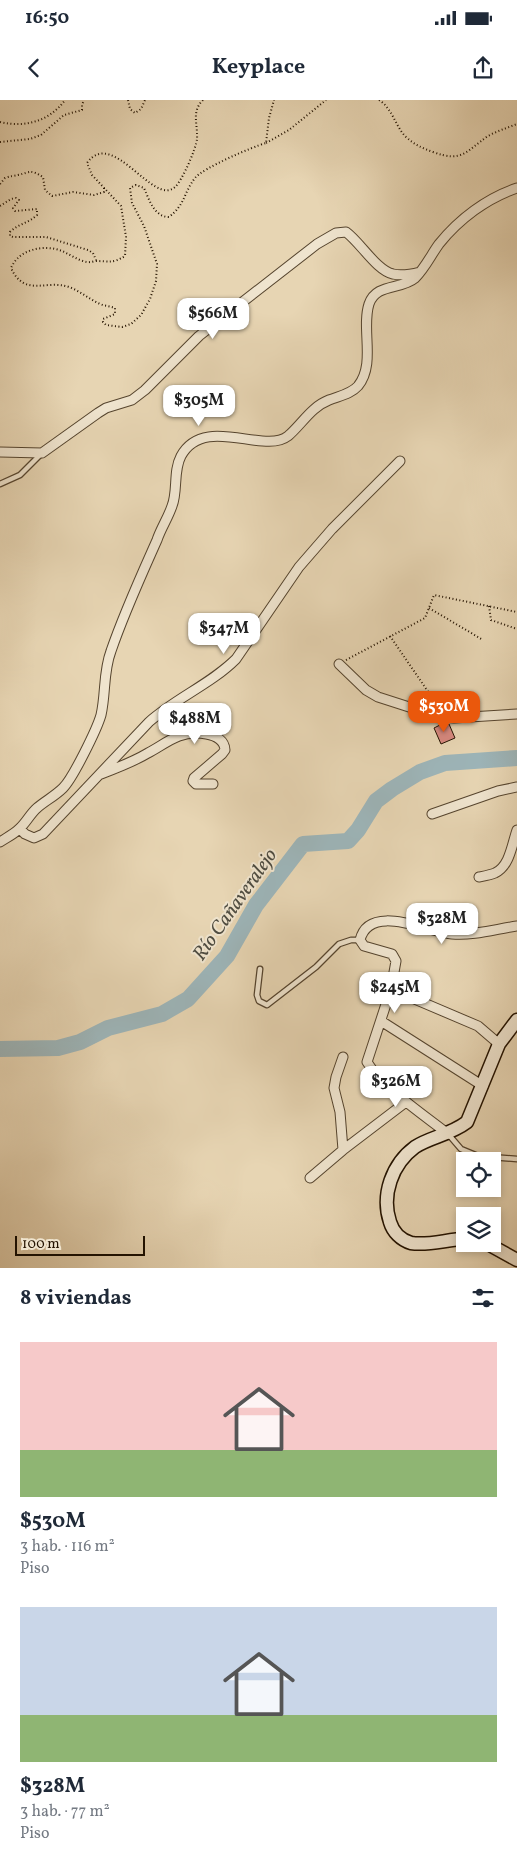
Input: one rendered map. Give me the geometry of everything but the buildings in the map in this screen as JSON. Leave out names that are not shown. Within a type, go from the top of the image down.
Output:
[{"type":"street","points":[[0,842],[20,828],[36,809],[62,790],[71,779],[97,727],[103,703],[108,658],[173,503],[180,458],[186,449],[204,438],[222,436],[276,441],[285,438],[316,407],[356,388],[363,378],[366,366],[369,304],[374,295],[384,289],[411,281],[420,272],[440,244],[466,217],[501,193],[517,188]]},
{"type":"street","points":[[0,452],[42,453],[106,408],[132,400],[145,390],[199,336],[336,233],[346,232],[354,238],[380,267],[392,274],[405,275],[420,272]]},
{"type":"street","points":[[20,828],[25,834],[34,838],[43,834],[164,708],[225,670],[236,659],[299,567],[332,528],[400,461]]},
{"type":"street","points":[[339,664],[366,690],[378,697],[437,716],[454,718],[517,714]]},
{"type":"street","points":[[98,775],[131,762],[180,735],[203,733],[221,740],[225,745],[225,750],[222,754],[194,778],[196,784],[213,784]]},
{"type":"street","points":[[432,814],[498,791],[517,787]]},
{"type":"street","points":[[479,877],[495,873],[503,867],[517,830]]},
{"type":"street","points":[[448,1134],[406,1102],[372,1072],[366,1062],[391,989],[396,961],[392,954],[364,946],[360,940],[362,933],[366,927],[385,921],[398,920],[432,931],[454,934],[517,926]]},
{"type":"street","points":[[391,989],[478,1026],[499,1044]]},
{"type":"street","points":[[456,1240],[411,1242],[400,1237],[392,1228],[387,1212],[386,1193],[402,1159],[416,1146],[448,1134],[467,1122],[499,1044],[517,1020]]},
{"type":"street","points":[[381,1021],[483,1086]]},
{"type":"street","points":[[342,1150],[340,1112],[334,1088],[343,1057]]},
{"type":"street","points":[[310,1178],[342,1150],[406,1102]]},
{"type":"street","points":[[501,1251],[517,1260]]},
{"type":"lane","points":[[0,484],[20,475],[42,453]]},
{"type":"lane","points":[[260,969],[257,995],[259,1001],[267,1004],[316,967],[339,944],[351,940],[360,940]]},
{"type":"lane","points":[[448,1134],[462,1149],[478,1156],[517,1159]]},
{"type":"path","points":[[0,122],[19,125],[45,119],[65,100]]},
{"type":"path","points":[[0,142],[30,139],[41,135],[64,115],[82,110],[84,100]]},
{"type":"path","points":[[128,100],[130,109],[135,113],[141,109],[145,100]]},
{"type":"path","points":[[203,100],[196,106],[197,141],[182,178],[173,189],[166,191],[158,188],[116,158],[101,154],[91,158],[87,163],[92,175],[121,206],[126,247],[125,256],[117,261],[90,263],[63,251],[44,248],[20,255],[14,260],[11,268],[17,280],[27,285],[67,286],[102,305],[115,308],[115,314],[103,319],[106,326],[122,327],[131,324],[141,315],[150,299],[156,281],[157,264],[144,226],[132,203],[130,188],[136,185],[144,188],[153,208],[165,217],[169,217],[182,205],[188,190],[197,176],[250,147],[266,143],[289,130],[326,100]]},
{"type":"path","points":[[266,143],[269,118],[274,100]]},
{"type":"path","points":[[379,100],[390,110],[403,134],[415,146],[438,154],[456,157],[469,152],[501,129],[517,124]]},
{"type":"path","points":[[0,184],[5,178],[27,171],[35,171],[43,177],[45,190],[52,196],[73,192],[94,195],[104,192],[104,187]]},
{"type":"path","points":[[0,206],[16,198],[19,200],[13,208],[15,211],[37,209],[37,215],[32,220],[13,229],[10,232],[10,236],[46,237],[88,250],[93,253],[97,261]]},
{"type":"path","points":[[339,664],[425,618],[434,595],[517,612]]},
{"type":"path","points":[[489,606],[491,620],[517,629]]},
{"type":"path","points":[[429,608],[483,640]]},
{"type":"path","points":[[390,636],[429,692]]},
{"type":"waterway","name":"Río Cañaveralejo","points":[[0,1049],[58,1048],[80,1042],[108,1028],[162,1014],[188,999],[227,956],[256,905],[303,844],[348,841],[358,830],[376,801],[420,772],[445,763],[517,758]]}]
